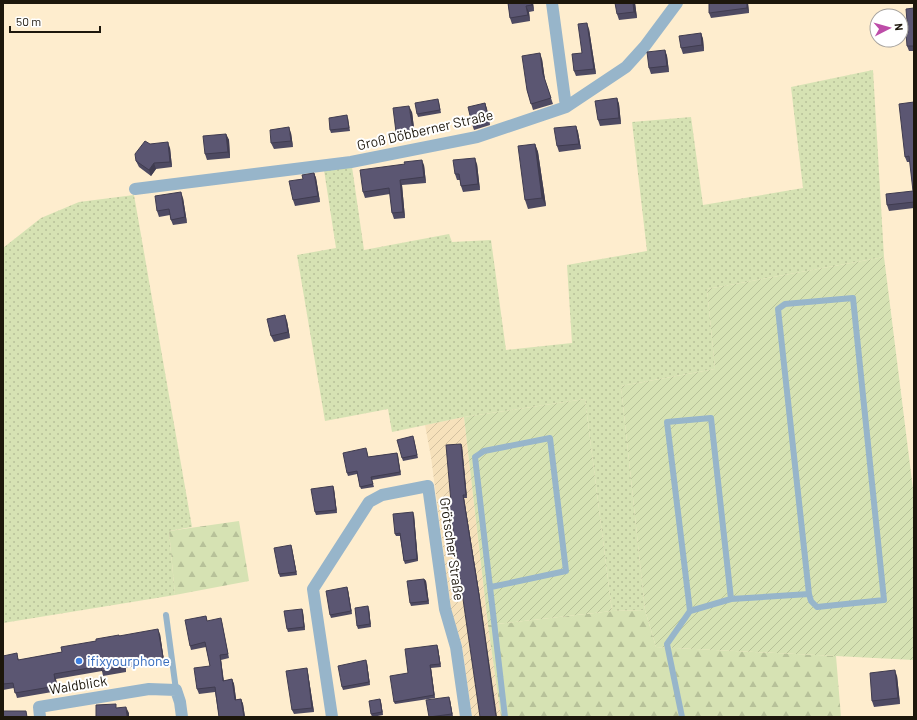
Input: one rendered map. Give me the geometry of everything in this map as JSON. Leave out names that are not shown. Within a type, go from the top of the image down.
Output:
[{"type":"street","points":[[552,3],[566,107]]},
{"type":"street","name":"Groß Döbberner Straße","points":[[135,189],[351,162],[477,137],[566,107],[626,67],[645,46],[676,3]]},
{"type":"street","name":"Grötscher Straße","points":[[332,717],[312,589],[369,502],[382,495],[428,486],[445,609],[456,647],[466,717]]},
{"type":"street","name":"Waldblick","points":[[40,717],[39,707],[149,689],[176,690]]},
{"type":"street","points":[[176,690],[180,702],[182,717]]},
{"type":"lane","points":[[853,298],[884,600],[817,607],[811,601],[809,594],[778,309],[785,304],[853,298]]},
{"type":"lane","points":[[690,611],[667,422],[711,418],[731,599]]},
{"type":"lane","points":[[491,587],[566,571],[550,438],[484,451],[475,457],[506,717]]},
{"type":"lane","points":[[682,717],[667,644],[690,611],[731,599],[809,594]]},
{"type":"lane","points":[[166,615],[176,690]]},
{"type":"shaded area","points":[[464,417],[488,625],[501,717],[472,717],[462,645],[451,610],[431,457],[425,425]]},
{"type":"green space","points":[[873,70],[884,257],[707,289],[715,369],[621,386],[645,610],[612,611],[585,399],[464,417],[392,432],[388,409],[325,421],[297,255],[336,248],[324,170],[352,167],[364,250],[449,234],[452,242],[491,240],[506,350],[572,343],[567,265],[647,251],[632,122],[691,117],[703,205],[803,188],[791,87]]},
{"type":"green space","points":[[134,195],[192,527],[169,531],[175,595],[3,623],[3,248],[41,218],[79,202]]},
{"type":"green space","points":[[884,257],[914,497],[914,660],[656,647],[645,610],[621,386],[715,369],[707,289]]},
{"type":"green space","points":[[585,399],[612,611],[488,625],[464,417]]},
{"type":"green space","points":[[239,521],[249,581],[175,595],[169,531]]},
{"type":"green space","points":[[645,610],[656,647],[836,656],[841,717],[501,717],[488,625],[612,611]]},
{"type":"building","points":[[508,3],[531,3],[532,5],[526,6],[528,15],[510,18]]},
{"type":"building","points":[[615,3],[633,3],[634,12],[617,14]]},
{"type":"building","points":[[709,3],[747,3],[747,8],[709,13]]},
{"type":"building","points":[[914,8],[914,46],[909,46],[909,9]]},
{"type":"building","points":[[587,23],[594,69],[574,71],[572,54],[582,53],[578,24]]},
{"type":"building","points":[[701,33],[702,45],[681,48],[679,36]]},
{"type":"building","points":[[665,50],[667,66],[649,68],[647,52]]},
{"type":"building","points":[[540,53],[543,74],[551,98],[531,104],[527,90],[522,56]]},
{"type":"building","points":[[617,98],[619,118],[598,120],[595,101]]},
{"type":"building","points":[[438,99],[440,110],[417,114],[415,103]]},
{"type":"building","points":[[914,102],[914,202],[887,205],[886,194],[913,191],[909,156],[905,157],[899,104]]},
{"type":"building","points":[[485,103],[488,119],[472,124],[468,107]]},
{"type":"building","points":[[409,106],[413,130],[396,132],[393,108]]},
{"type":"building","points":[[347,115],[349,128],[330,130],[329,118]]},
{"type":"building","points":[[576,126],[579,144],[557,146],[554,128]]},
{"type":"building","points":[[289,127],[291,141],[271,143],[270,130]]},
{"type":"building","points":[[226,134],[228,152],[205,154],[203,136]]},
{"type":"building","points":[[145,141],[150,144],[168,142],[170,162],[154,163],[149,170],[136,161],[135,154]]},
{"type":"building","points":[[535,144],[542,198],[525,200],[518,146]]},
{"type":"building","points":[[475,158],[478,184],[461,186],[459,174],[455,174],[453,160]]},
{"type":"building","points":[[422,160],[424,177],[400,180],[403,212],[392,213],[389,188],[363,192],[360,170],[405,164],[404,162]]},
{"type":"building","points":[[314,173],[318,196],[293,200],[289,181],[303,179],[302,175]]},
{"type":"building","points":[[181,192],[185,217],[171,220],[169,209],[157,211],[155,196]]},
{"type":"building","points":[[285,315],[288,332],[271,336],[267,319]]},
{"type":"building","points":[[413,436],[417,455],[402,458],[397,440]]},
{"type":"building","points":[[461,444],[466,495],[463,495],[496,717],[480,717],[449,502],[451,502],[446,445]]},
{"type":"building","points":[[366,448],[368,457],[397,453],[400,472],[371,477],[373,484],[360,487],[357,471],[347,473],[343,453]]},
{"type":"building","points":[[333,486],[336,510],[315,512],[311,489]]},
{"type":"building","points":[[413,512],[417,559],[404,561],[400,533],[395,534],[393,514]]},
{"type":"building","points":[[291,545],[296,572],[279,574],[274,548]]},
{"type":"building","points":[[424,579],[428,601],[410,603],[407,581]]},
{"type":"building","points":[[347,587],[351,611],[330,615],[326,591]]},
{"type":"building","points":[[368,606],[370,624],[357,626],[355,608]]},
{"type":"building","points":[[302,609],[304,627],[287,629],[284,611]]},
{"type":"building","points":[[206,616],[207,621],[221,618],[228,654],[220,655],[223,681],[232,679],[235,700],[241,699],[244,717],[219,717],[215,687],[197,689],[194,668],[210,666],[205,642],[190,646],[185,620]]},
{"type":"building","points":[[158,629],[163,657],[124,663],[124,667],[102,671],[101,666],[54,674],[56,686],[15,693],[13,683],[3,684],[3,656],[17,653],[18,660],[62,652],[61,647],[96,641],[96,639]]},
{"type":"building","points":[[437,645],[440,664],[430,665],[434,695],[394,702],[390,676],[408,673],[405,649]]},
{"type":"building","points":[[366,660],[369,682],[342,687],[338,666]]},
{"type":"building","points":[[307,668],[312,708],[292,710],[286,671]]},
{"type":"building","points":[[895,670],[898,698],[872,701],[870,673]]},
{"type":"building","points":[[449,697],[452,714],[429,717],[426,700]]},
{"type":"building","points":[[380,699],[382,712],[371,714],[369,701]]},
{"type":"building","points":[[116,704],[116,708],[126,707],[127,717],[96,717],[96,705]]},
{"type":"building","points":[[3,711],[26,711],[27,717],[3,717]]},
{"type":"place","name":"ifixyourphone","points":[[79,661]]}]
